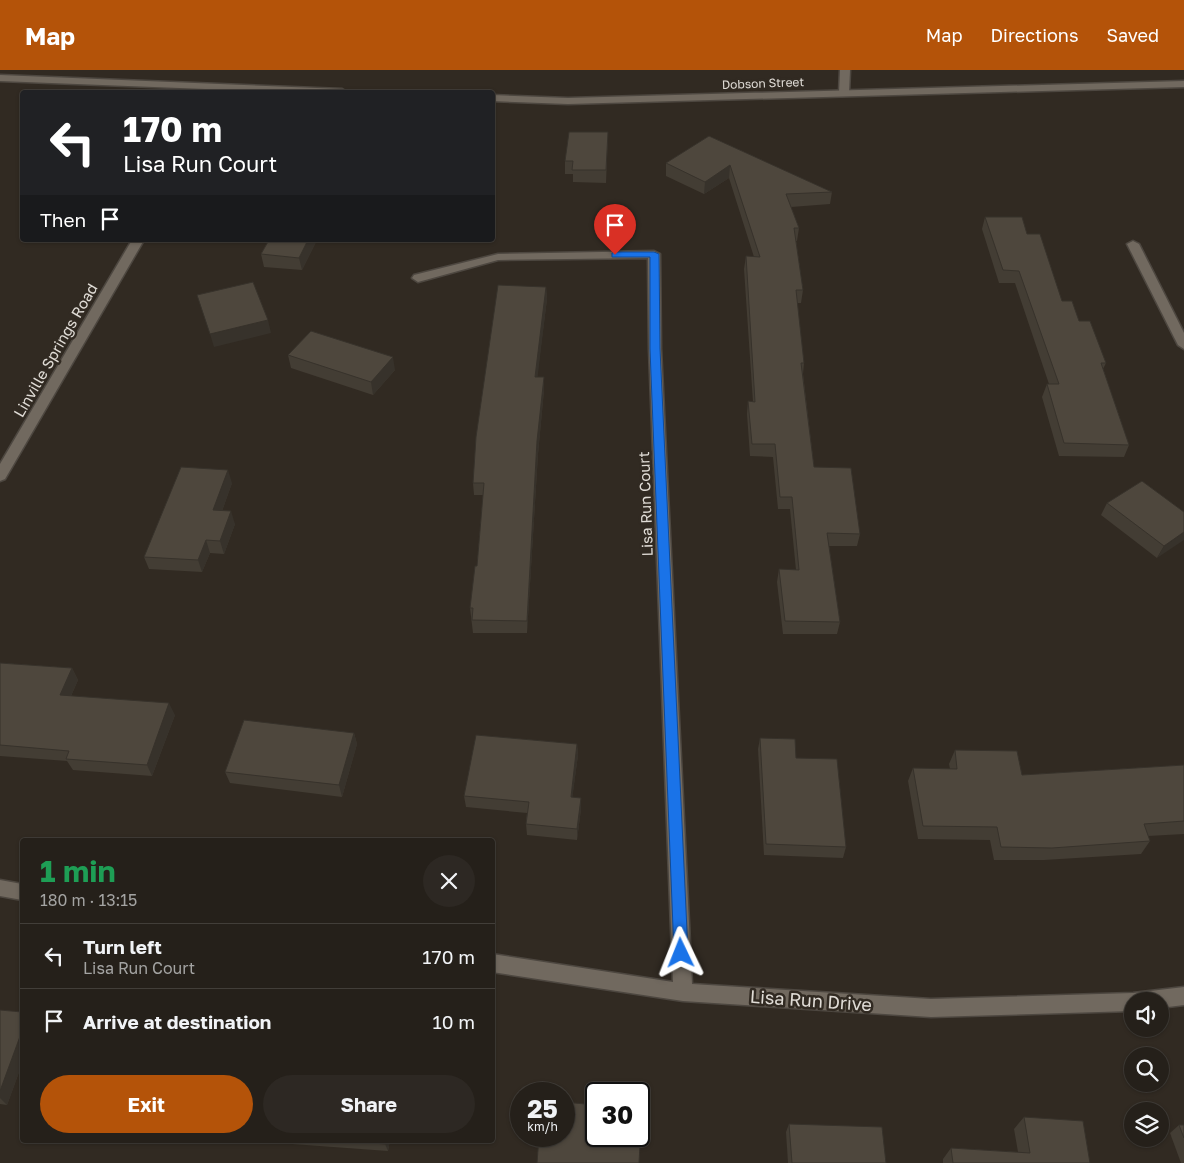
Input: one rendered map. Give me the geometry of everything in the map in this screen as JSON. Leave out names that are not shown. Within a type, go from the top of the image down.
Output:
[{"type":"street","points":[[844,93],[845,70]]},
{"type":"street","points":[[0,78],[225,90]]},
{"type":"street","name":"Dobson Street","points":[[495,98],[568,101],[1184,84]]},
{"type":"street","name":"Linville Springs Road","points":[[0,476],[137,242]]},
{"type":"street","points":[[1133,244],[1184,345]]},
{"type":"street","name":"Lisa Run Court","points":[[418,278],[498,258],[654,254],[655,349],[682,992]]},
{"type":"street","points":[[0,888],[20,892]]},
{"type":"street","name":"Lisa Run Drive","points":[[495,963],[682,992],[931,1008],[1124,1002]]},
{"type":"street","points":[[1169,998],[1184,996]]},
{"type":"building","points":[[569,132],[608,132],[606,170],[572,170],[573,161],[565,161]]},
{"type":"building","points":[[709,136],[832,192],[786,194],[799,228],[794,228],[803,290],[796,290],[804,363],[801,363],[814,467],[851,468],[860,534],[827,533],[840,622],[785,621],[779,569],[799,570],[792,497],[780,497],[775,444],[752,444],[748,401],[755,402],[746,256],[760,257],[730,165],[705,182],[666,163]]},
{"type":"building","points":[[985,217],[1022,217],[1027,234],[1040,234],[1062,301],[1072,301],[1079,321],[1090,321],[1106,363],[1101,363],[1129,445],[1064,443],[1047,384],[1059,384],[1019,271],[1003,270]]},
{"type":"building","points":[[268,242],[307,242],[299,258],[261,254]]},
{"type":"building","points":[[253,282],[268,320],[210,334],[197,295]]},
{"type":"building","points":[[498,285],[546,287],[535,377],[544,377],[537,441],[527,621],[472,620],[473,608],[470,608],[475,566],[477,566],[484,483],[473,483],[476,437]]},
{"type":"building","points":[[311,331],[393,357],[371,382],[288,355]]},
{"type":"building","points":[[181,467],[228,470],[213,510],[231,511],[220,541],[206,540],[198,560],[144,557]]},
{"type":"building","points":[[1142,481],[1184,512],[1184,532],[1164,546],[1107,503]]},
{"type":"building","points":[[0,663],[72,668],[60,695],[169,703],[147,765],[66,759],[69,751],[0,745]]},
{"type":"building","points":[[244,720],[354,733],[339,785],[225,772]]},
{"type":"building","points":[[476,735],[577,744],[571,797],[581,798],[577,829],[526,824],[529,802],[464,796]]},
{"type":"building","points":[[760,738],[795,739],[796,758],[837,759],[846,847],[766,844]]},
{"type":"building","points":[[955,750],[1017,751],[1022,775],[1184,765],[1184,821],[1144,824],[1150,841],[1052,848],[1001,847],[997,827],[923,826],[913,768],[957,769]]},
{"type":"building","points":[[0,1010],[20,1012],[20,1036],[0,1091]]},
{"type":"building","points":[[575,1103],[585,1104],[585,1147],[640,1147],[639,1163],[537,1163],[538,1147],[575,1147]]},
{"type":"building","points":[[1024,1117],[1083,1121],[1090,1163],[953,1163],[951,1148],[1030,1153]]},
{"type":"building","points":[[789,1124],[882,1127],[886,1163],[792,1163]]},
{"type":"building","points":[[1179,1125],[1184,1125],[1184,1138]]},
{"type":"route","points":[[615,255],[654,254],[655,349],[681,953]]}]
